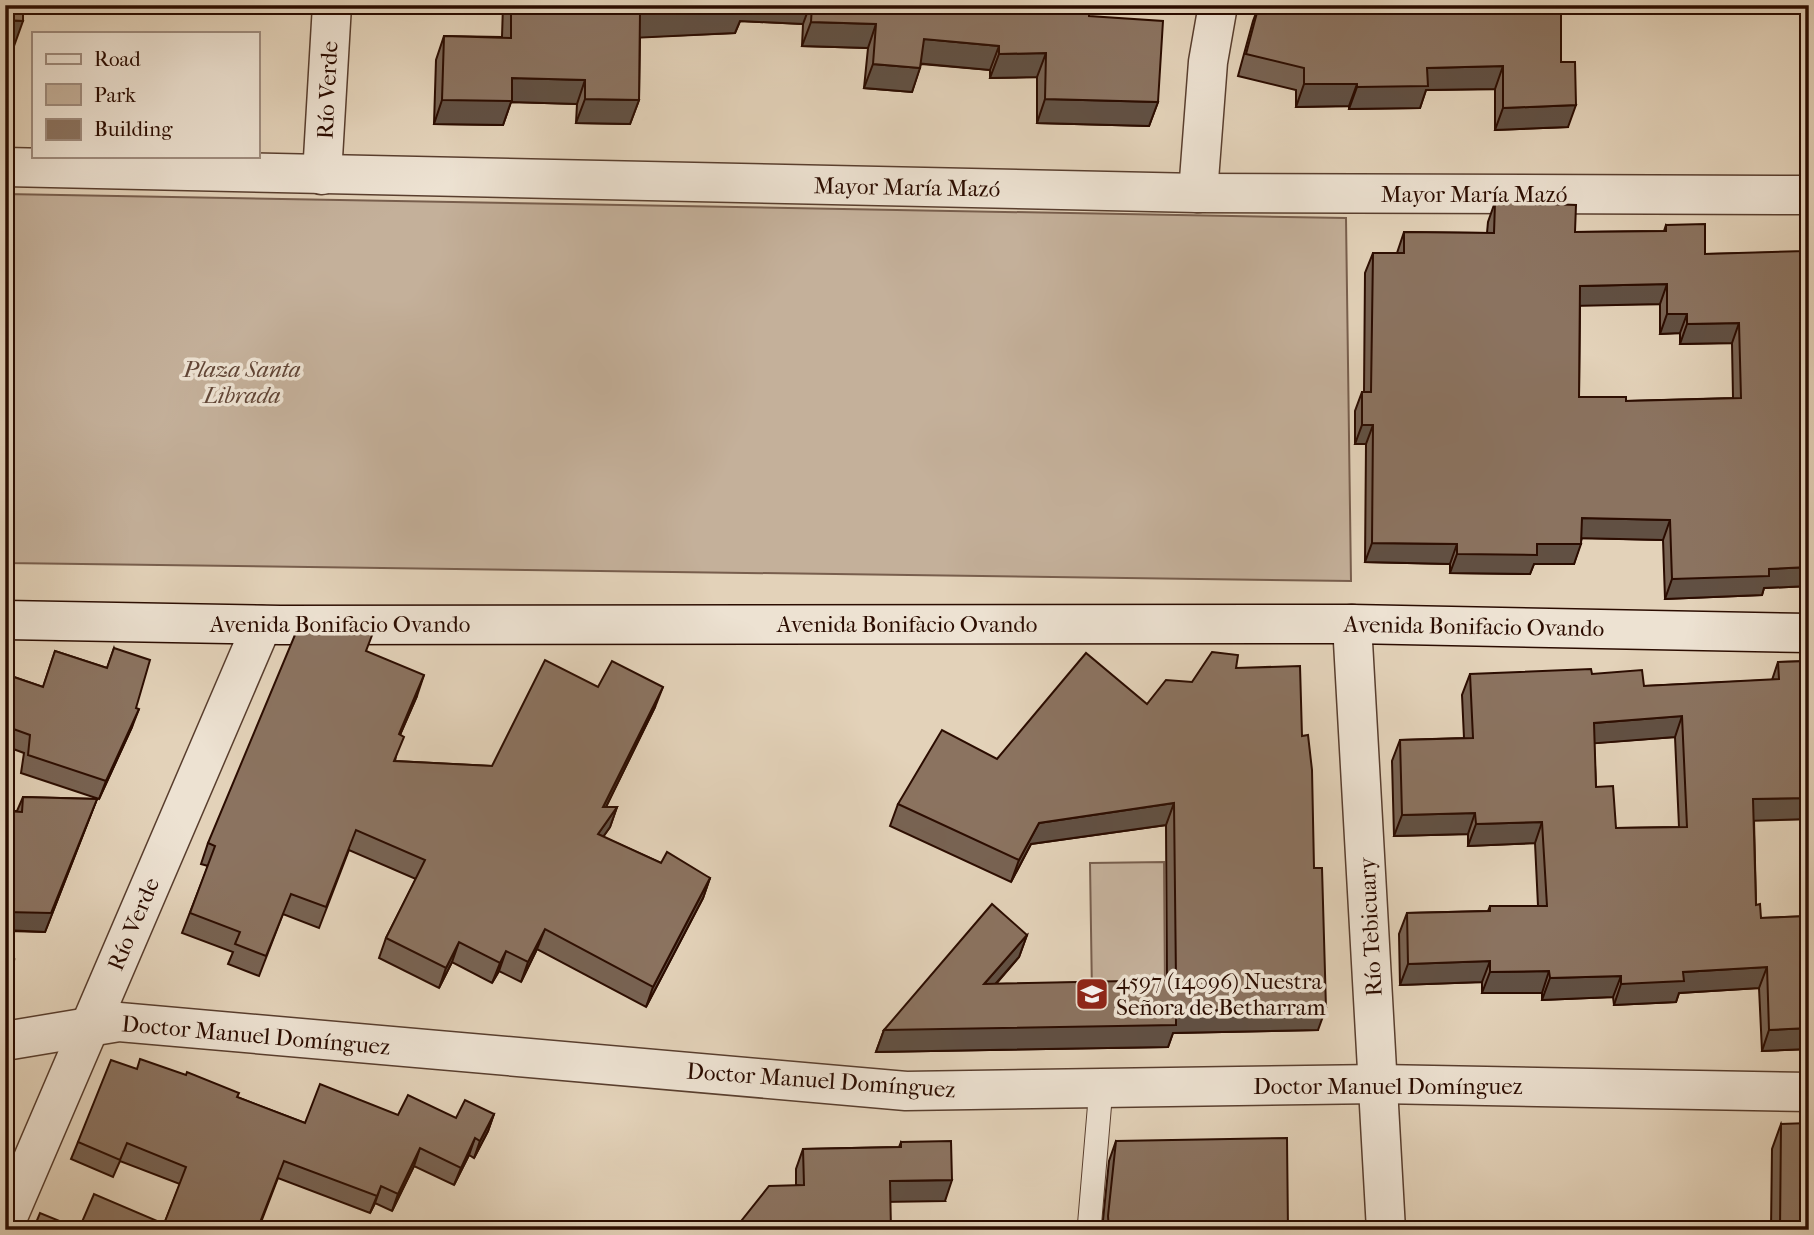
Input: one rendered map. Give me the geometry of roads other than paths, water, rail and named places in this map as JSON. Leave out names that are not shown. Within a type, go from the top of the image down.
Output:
[{"type":"street","name":"Río Verde","points":[[322,175],[332,5]]},
{"type":"street","points":[[1198,194],[1209,62],[1218,5]]},
{"type":"street","name":"Mayor María Mazó","points":[[5,167],[1198,194],[1809,195]]},
{"type":"street","name":"Avenida Bonifacio Ovando","points":[[5,620],[262,625],[1352,624],[1809,633]]},
{"type":"street","name":"Río Tebicuary","points":[[1352,624],[1386,1230]]},
{"type":"street","name":"Río Verde","points":[[5,1224],[262,625]]},
{"type":"street","name":"Doctor Manuel Domínguez","points":[[5,1041],[89,1026],[134,1023],[906,1091],[1379,1084],[1809,1092]]},
{"type":"lane","points":[[1090,1230],[1101,1088]]},
{"type":"place","name":"4597 (14096) Nuestra Señora de Betharram","points":[[1092,994]]},
{"type":"park label","name":"Plaza Santa Librada","points":[[242,382]]}]
